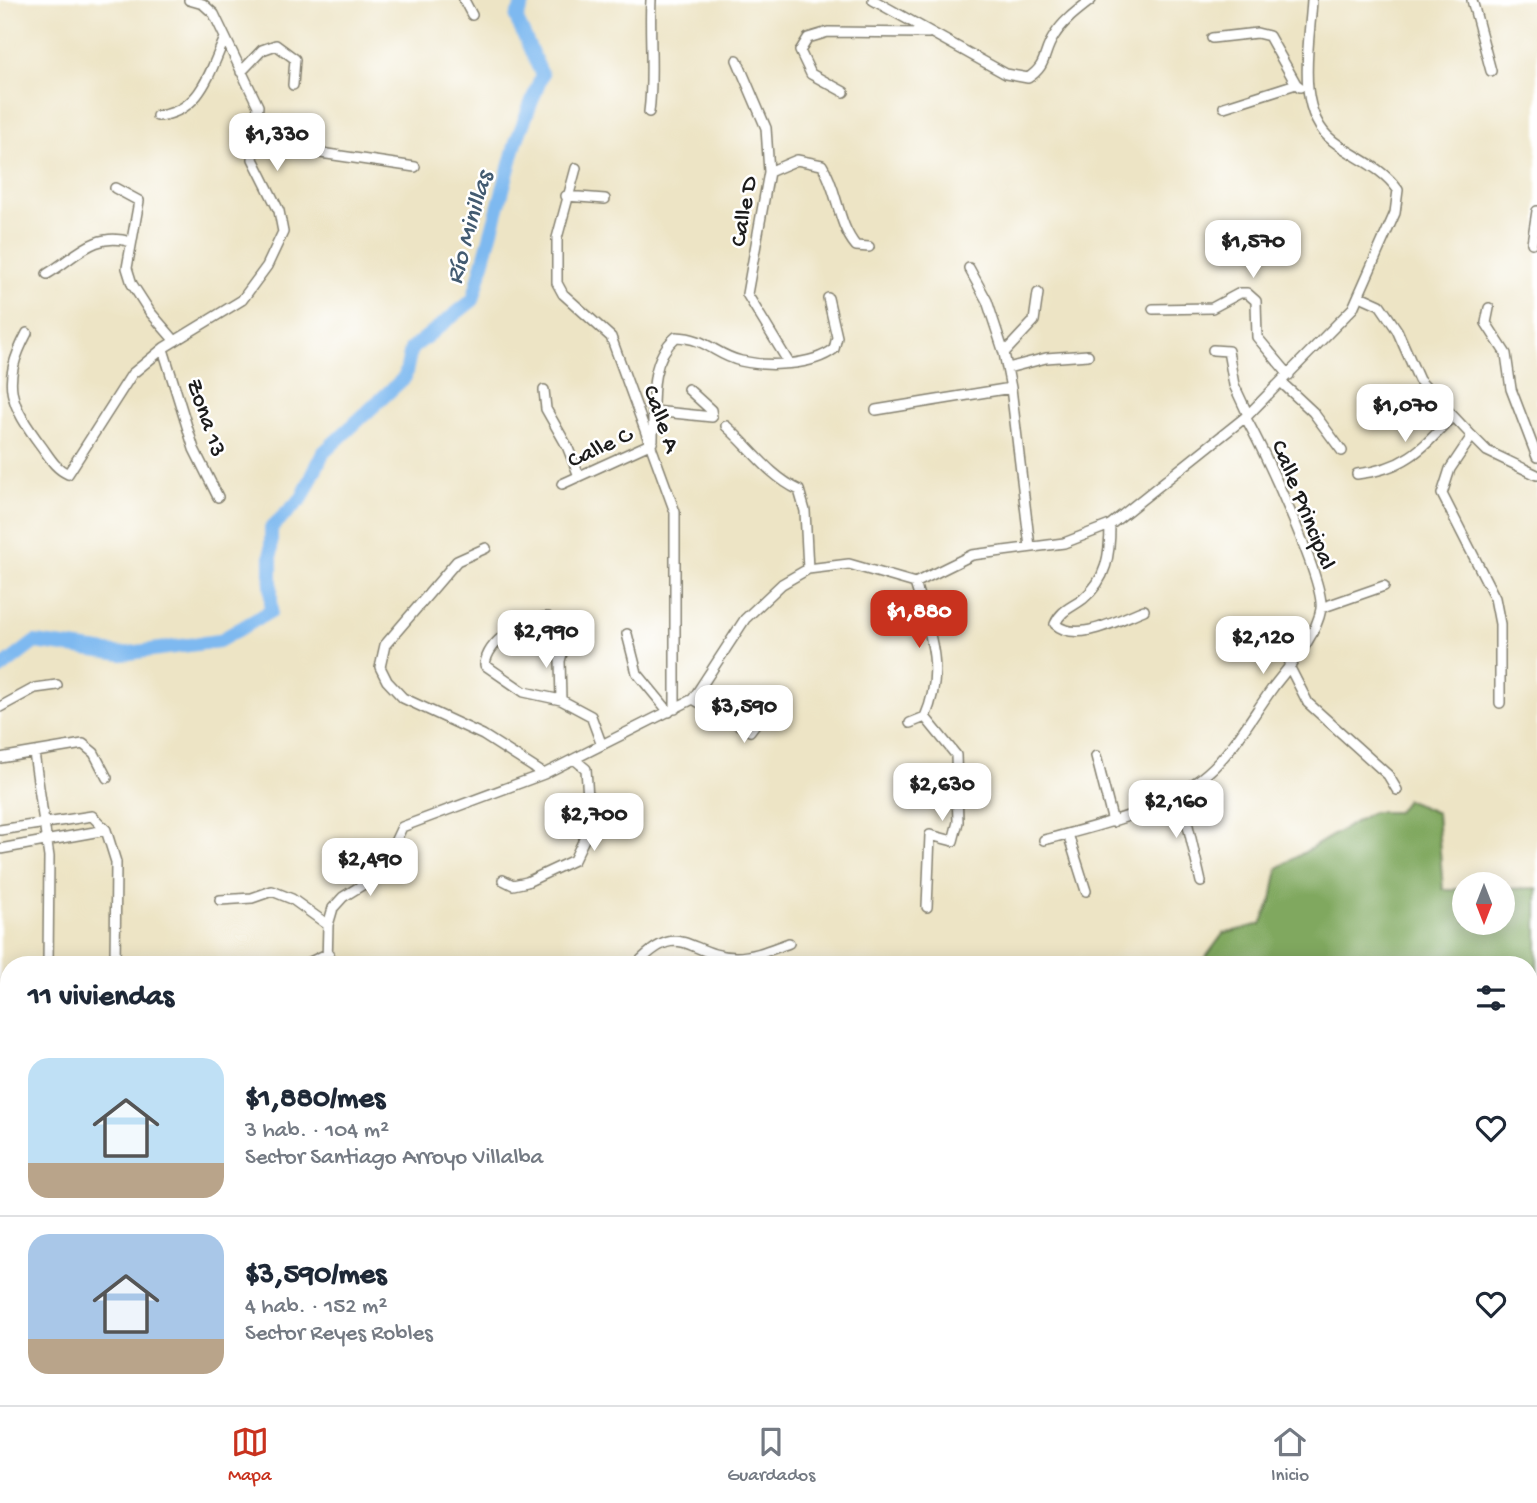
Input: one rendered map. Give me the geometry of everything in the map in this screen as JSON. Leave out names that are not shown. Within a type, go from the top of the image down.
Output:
[{"type":"street","points":[[27,333],[14,355],[12,401],[24,424],[57,469],[68,474],[132,374],[163,349],[242,300],[267,267],[283,232],[279,211],[253,159],[258,106],[214,14],[204,4],[190,0]]},
{"type":"street","points":[[464,0],[472,15]]},
{"type":"street","points":[[649,112],[653,79],[649,39],[651,0]]},
{"type":"street","points":[[873,0],[1006,74],[1028,78],[1041,69],[1052,38],[1065,20],[1091,0]]},
{"type":"street","points":[[889,0],[893,13]]},
{"type":"street","points":[[329,956],[328,925],[333,908],[343,897],[380,874],[402,827],[544,774],[693,699],[745,619],[782,584],[808,569],[849,564],[915,583],[972,555],[1064,543],[1110,525],[1246,416],[1286,379],[1353,308],[1395,213],[1398,190],[1388,175],[1331,139],[1319,123],[1307,91],[1312,0]]},
{"type":"street","points":[[1472,0],[1491,71]]},
{"type":"street","points":[[844,92],[811,74],[800,51],[808,38],[828,32],[929,33]]},
{"type":"street","points":[[1212,38],[1257,33],[1269,36],[1296,83],[1307,91]]},
{"type":"street","points":[[157,116],[170,115],[197,100],[225,38]]},
{"type":"street","points":[[241,72],[262,50],[276,45],[295,59],[293,85]]},
{"type":"street","name":"Calle D","points":[[737,60],[766,128],[769,172],[747,294],[789,363]]},
{"type":"street","points":[[1224,107],[1296,83]]},
{"type":"street","points":[[253,143],[415,167]]},
{"type":"street","points":[[769,172],[797,160],[822,165],[833,182],[846,234],[856,246],[869,247]]},
{"type":"street","name":"Calle A","points":[[576,168],[566,196],[557,239],[557,283],[563,294],[611,337],[675,512],[672,710]]},
{"type":"street","points":[[116,188],[139,201],[127,268],[132,284],[176,341]]},
{"type":"street","points":[[566,196],[606,199]]},
{"type":"street","points":[[1532,243],[1537,211]]},
{"type":"street","points":[[47,274],[100,239],[113,236],[131,242]]},
{"type":"street","points":[[969,268],[988,300],[1008,369],[1030,547]]},
{"type":"street","points":[[1004,353],[1034,321],[1038,293]]},
{"type":"street","points":[[1153,309],[1212,308],[1240,293],[1247,293],[1256,300],[1257,337],[1342,452]]},
{"type":"street","points":[[1360,296],[1380,304],[1397,330],[1419,380],[1472,436],[1487,451],[1537,475]]},
{"type":"street","points":[[652,444],[656,366],[664,347],[676,337],[695,338],[740,361],[789,363],[819,360],[834,349],[837,337],[828,299]]},
{"type":"street","points":[[1489,308],[1486,323],[1506,354],[1511,388],[1537,457]]},
{"type":"street","name":"Zona 13","points":[[163,349],[194,449],[218,497]]},
{"type":"street","name":"Calle Principal","points":[[1044,840],[1113,822],[1180,791],[1214,767],[1310,635],[1321,608],[1317,583],[1266,452],[1246,416],[1234,386],[1228,351],[1213,350]]},
{"type":"street","points":[[1008,369],[1046,358],[1088,355]]},
{"type":"street","points":[[876,410],[1011,388]]},
{"type":"street","points":[[654,411],[712,417],[711,410],[688,389]]},
{"type":"street","points":[[544,390],[546,409],[567,446],[579,476]]},
{"type":"street","points":[[1357,474],[1383,471],[1416,455],[1453,416]]},
{"type":"street","points":[[726,426],[778,480],[799,490],[805,511],[808,569]]},
{"type":"street","points":[[1472,436],[1450,470],[1441,494],[1495,598],[1500,624],[1500,703]]},
{"type":"street","name":"Calle C","points":[[562,484],[652,444]]},
{"type":"street","points":[[1110,525],[1110,553],[1102,579],[1083,598],[1060,614],[1055,624],[1063,631],[1082,632],[1144,610]]},
{"type":"street","points":[[486,548],[457,561],[384,645],[380,667],[387,681],[403,698],[483,735],[544,774]]},
{"type":"street","points":[[910,723],[925,717],[931,702],[937,660],[915,583]]},
{"type":"street","points":[[1321,608],[1384,586]]},
{"type":"street","points":[[559,632],[548,617],[533,617],[494,645],[486,654],[485,665],[524,692],[561,701],[592,716],[601,743]]},
{"type":"street","points":[[627,634],[636,673],[672,710]]},
{"type":"street","points":[[561,701],[560,661],[565,643]]},
{"type":"street","points":[[1289,666],[1308,703],[1388,775],[1397,790]]},
{"type":"street","points":[[0,707],[35,688],[57,685]]},
{"type":"street","points":[[693,699],[750,732],[778,694]]},
{"type":"street","points":[[925,717],[956,755],[958,822],[954,841],[930,835],[928,907]]},
{"type":"street","points":[[0,758],[83,744],[94,753],[107,778]]},
{"type":"street","points":[[34,753],[48,841],[48,956]]},
{"type":"street","points":[[1096,756],[1113,822]]},
{"type":"street","points":[[503,880],[513,885],[527,882],[574,860],[590,827],[586,769],[574,759]]},
{"type":"street","points":[[1180,791],[1201,882]]},
{"type":"street","points":[[0,831],[45,821],[92,816],[98,820],[106,830],[116,862],[115,956]]},
{"type":"street","points":[[0,849],[106,830]]},
{"type":"street","points":[[1068,834],[1086,891]]},
{"type":"street","points":[[220,900],[252,898],[272,891],[292,899],[328,925]]},
{"type":"street","points":[[647,956],[667,941],[678,939],[709,953],[728,956]]},
{"type":"street","points":[[742,956],[762,953],[789,943]]},
{"type":"street","points":[[323,956],[330,953]]},
{"type":"green space","points":[[1406,800],[1437,813],[1443,889],[1452,889],[1452,935],[1515,935],[1516,889],[1537,888],[1537,956],[1207,956],[1223,934],[1261,924],[1272,900],[1278,868],[1372,812],[1397,812]]},
{"type":"waterway","name":"Río Minillas","points":[[0,669],[35,642],[122,654],[219,641],[271,611],[271,528],[302,498],[323,453],[405,377],[411,349],[473,300],[516,142],[542,75],[516,18],[525,0]]}]
